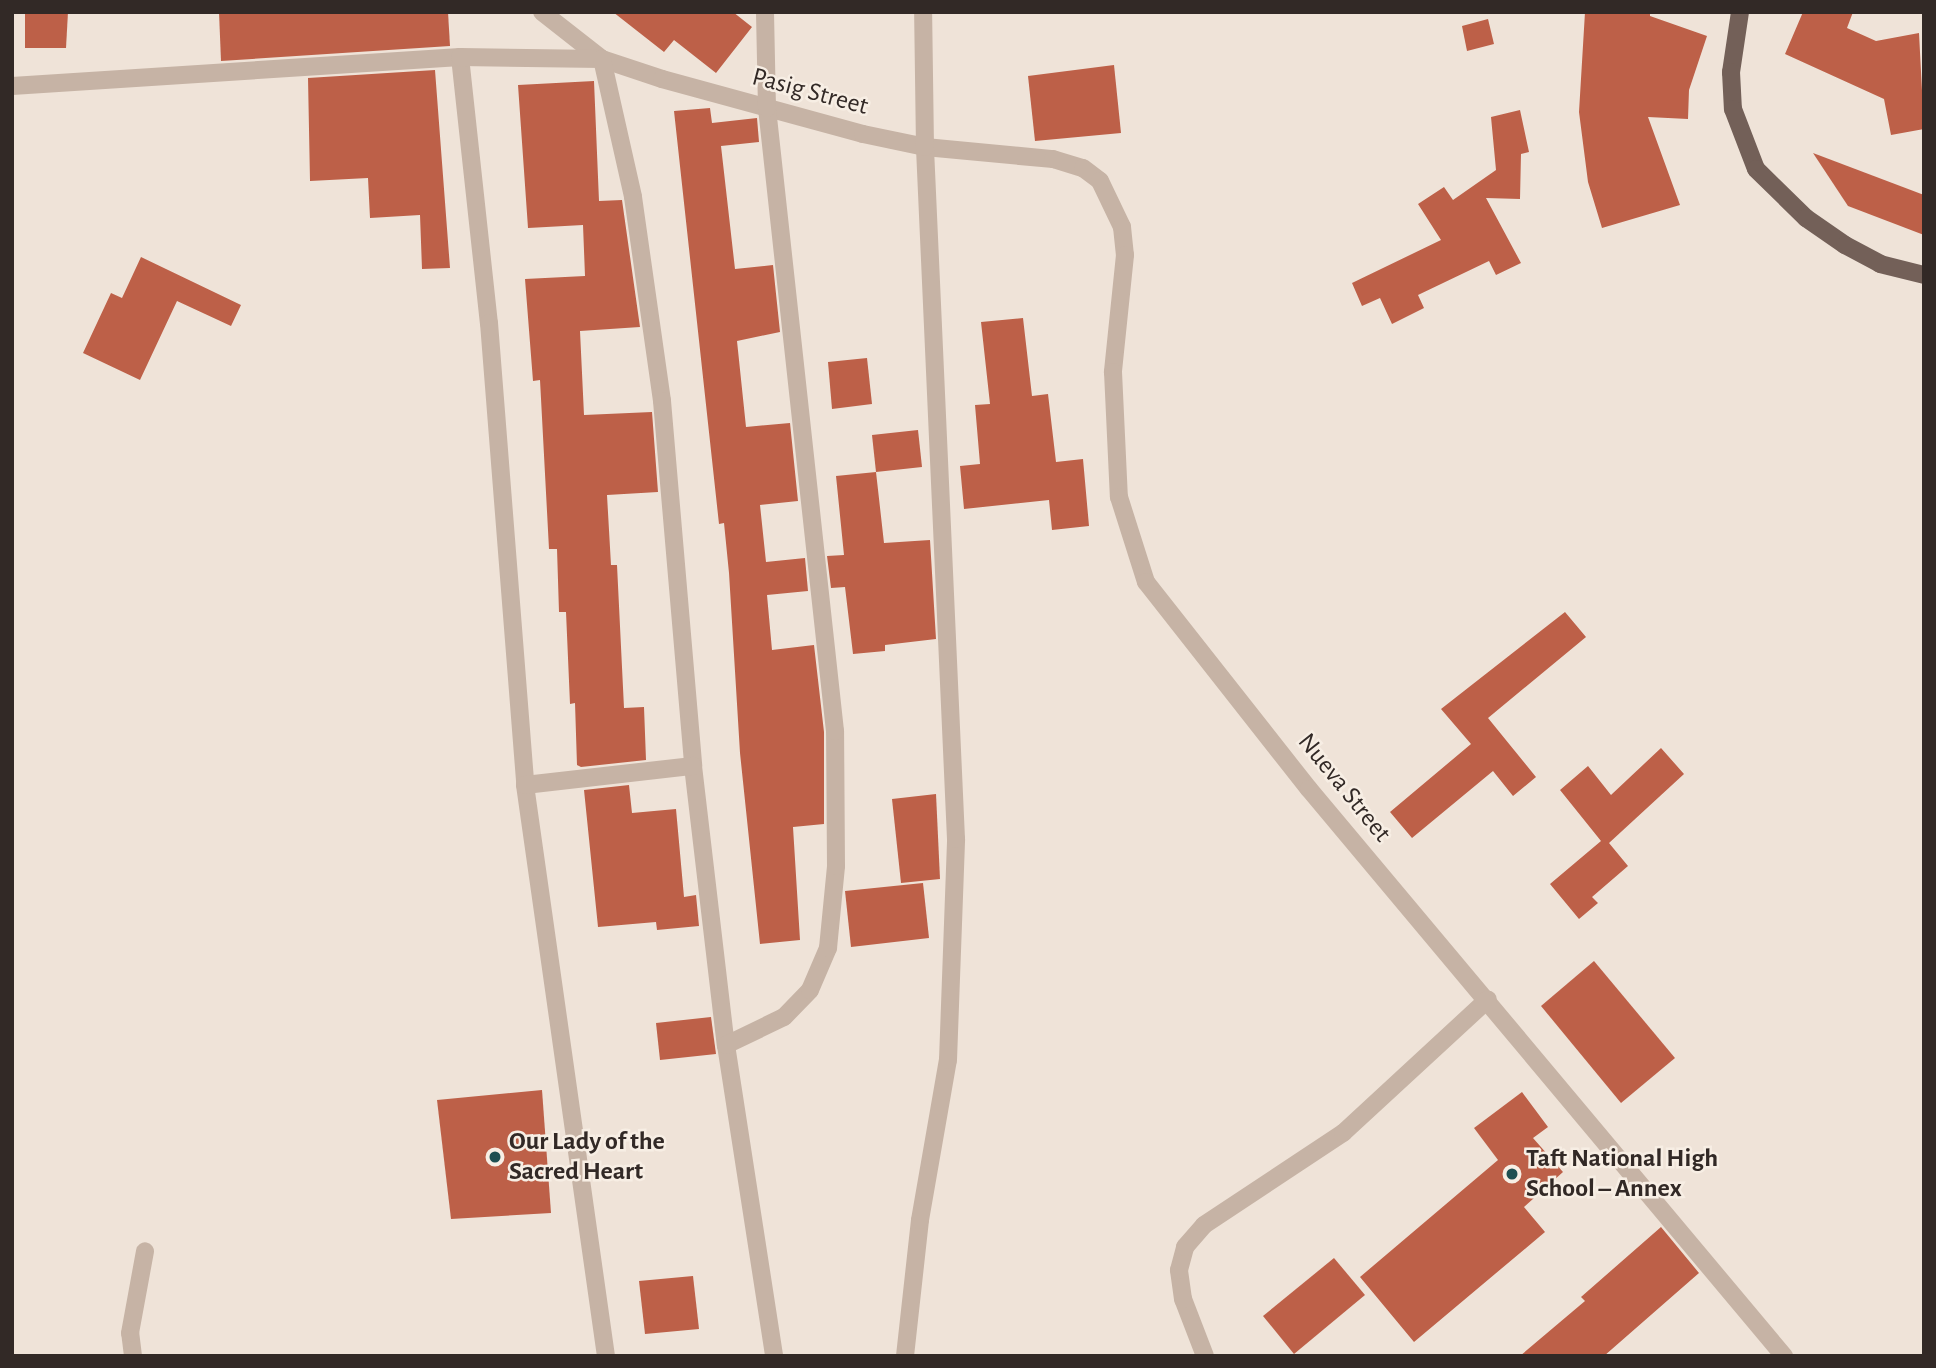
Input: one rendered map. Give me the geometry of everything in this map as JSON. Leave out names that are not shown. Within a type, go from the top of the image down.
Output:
[{"type":"main road","points":[[1740,12],[1731,72],[1732,110],[1756,169],[1797,211],[1845,245],[1880,264],[1924,275]]},
{"type":"street","name":"Pasig Street","points":[[542,12],[602,59],[767,108],[925,147],[1053,159],[1083,168]]},
{"type":"street","points":[[726,1045],[785,1017],[810,990],[828,948],[836,866],[835,731],[767,108],[765,12]]},
{"type":"street","points":[[905,1356],[920,1220],[948,1060],[956,839],[925,147],[923,12]]},
{"type":"street","points":[[460,57],[489,323],[525,785],[606,1356]]},
{"type":"street","points":[[12,86],[460,57],[602,59],[633,197],[662,401],[693,766],[726,1045],[774,1356]]},
{"type":"street","name":"Nueva Street","points":[[1083,168],[1100,181],[1122,227],[1125,255],[1113,372],[1119,497],[1146,582],[1309,789],[1488,999],[1784,1356]]},
{"type":"street","points":[[525,785],[693,766]]},
{"type":"street","points":[[1205,1356],[1183,1298],[1179,1270],[1185,1247],[1204,1225],[1343,1133],[1488,999]]},
{"type":"street","points":[[132,1356],[130,1333],[145,1251]]},
{"type":"building","points":[[25,12],[68,12],[66,48],[25,48]]},
{"type":"building","points":[[219,12],[448,12],[450,46],[221,61]]},
{"type":"building","points":[[613,12],[733,12],[752,27],[716,73],[674,40],[664,52]]},
{"type":"building","points":[[1585,12],[1650,12],[1650,16],[1707,36],[1689,90],[1688,119],[1648,117],[1680,205],[1602,228],[1588,182],[1579,112]]},
{"type":"building","points":[[1803,12],[1853,12],[1847,28],[1876,41],[1919,33],[1924,129],[1891,135],[1884,99],[1785,54]]},
{"type":"building","points":[[1488,19],[1494,44],[1467,51],[1462,26]]},
{"type":"building","points":[[1114,65],[1121,133],[1035,141],[1028,76]]},
{"type":"building","points":[[435,70],[450,268],[422,269],[420,215],[370,218],[368,178],[310,181],[308,78]]},
{"type":"building","points":[[594,81],[599,201],[622,200],[640,327],[580,331],[584,415],[652,412],[658,492],[607,495],[611,565],[617,565],[624,708],[644,707],[646,760],[581,767],[577,765],[575,703],[570,704],[566,612],[559,612],[557,549],[549,549],[540,380],[533,381],[525,279],[585,276],[583,225],[528,228],[518,85]]},
{"type":"building","points":[[710,108],[712,123],[757,118],[759,142],[721,146],[735,269],[773,265],[780,332],[737,341],[746,427],[790,423],[798,501],[760,505],[766,562],[805,558],[808,591],[767,595],[772,650],[814,645],[824,732],[824,824],[793,827],[800,940],[760,944],[740,753],[724,523],[719,524],[674,111]]},
{"type":"building","points":[[1520,110],[1529,152],[1521,154],[1520,199],[1486,198],[1521,263],[1496,275],[1489,261],[1418,295],[1424,308],[1392,324],[1380,298],[1362,306],[1352,283],[1441,240],[1418,204],[1444,187],[1453,200],[1496,170],[1491,117]]},
{"type":"building","points":[[1813,153],[1924,195],[1924,235],[1848,206]]},
{"type":"building","points":[[141,257],[241,305],[231,326],[177,301],[140,380],[83,353],[111,293],[122,298]]},
{"type":"building","points":[[1023,318],[1032,396],[1048,394],[1056,462],[1083,459],[1089,526],[1052,530],[1049,500],[964,509],[960,466],[980,464],[975,405],[990,404],[981,322]]},
{"type":"building","points":[[867,358],[872,404],[832,409],[828,362]]},
{"type":"building","points":[[918,430],[922,467],[876,472],[872,435]]},
{"type":"building","points":[[876,472],[884,543],[930,540],[936,639],[885,645],[885,651],[853,654],[845,587],[831,588],[827,556],[844,555],[836,476]]},
{"type":"building","points":[[1565,612],[1586,637],[1488,718],[1536,777],[1513,796],[1493,771],[1412,838],[1390,812],[1471,744],[1441,709]]},
{"type":"building","points":[[1661,748],[1684,774],[1609,843],[1628,866],[1592,897],[1598,903],[1579,919],[1550,884],[1601,841],[1560,790],[1588,766],[1611,795]]},
{"type":"building","points":[[629,785],[632,813],[676,809],[684,897],[696,895],[699,926],[657,930],[656,922],[598,927],[584,790]]},
{"type":"building","points":[[936,794],[940,879],[901,883],[892,799]]},
{"type":"building","points":[[923,883],[929,938],[851,947],[845,891]]},
{"type":"building","points":[[1594,961],[1675,1058],[1621,1103],[1541,1006]]},
{"type":"building","points":[[711,1017],[716,1054],[660,1060],[656,1023]]},
{"type":"building","name":"Our Lady of the Sacred Heart","points":[[542,1090],[551,1213],[451,1219],[437,1100]]},
{"type":"building","points":[[1522,1092],[1548,1127],[1533,1138],[1563,1172],[1524,1207],[1545,1232],[1414,1342],[1360,1277],[1498,1160],[1474,1128]]},
{"type":"building","points":[[1661,1227],[1699,1273],[1604,1356],[1520,1356],[1585,1301],[1581,1297]]},
{"type":"building","points":[[1334,1258],[1365,1295],[1294,1354],[1263,1316]]},
{"type":"building","points":[[693,1276],[699,1329],[645,1334],[639,1281]]},
{"type":"place","name":"Our Lady of the Sacred Heart","points":[[495,1157]]},
{"type":"place","name":"Taft National High School – Annex","points":[[1512,1174]]}]
